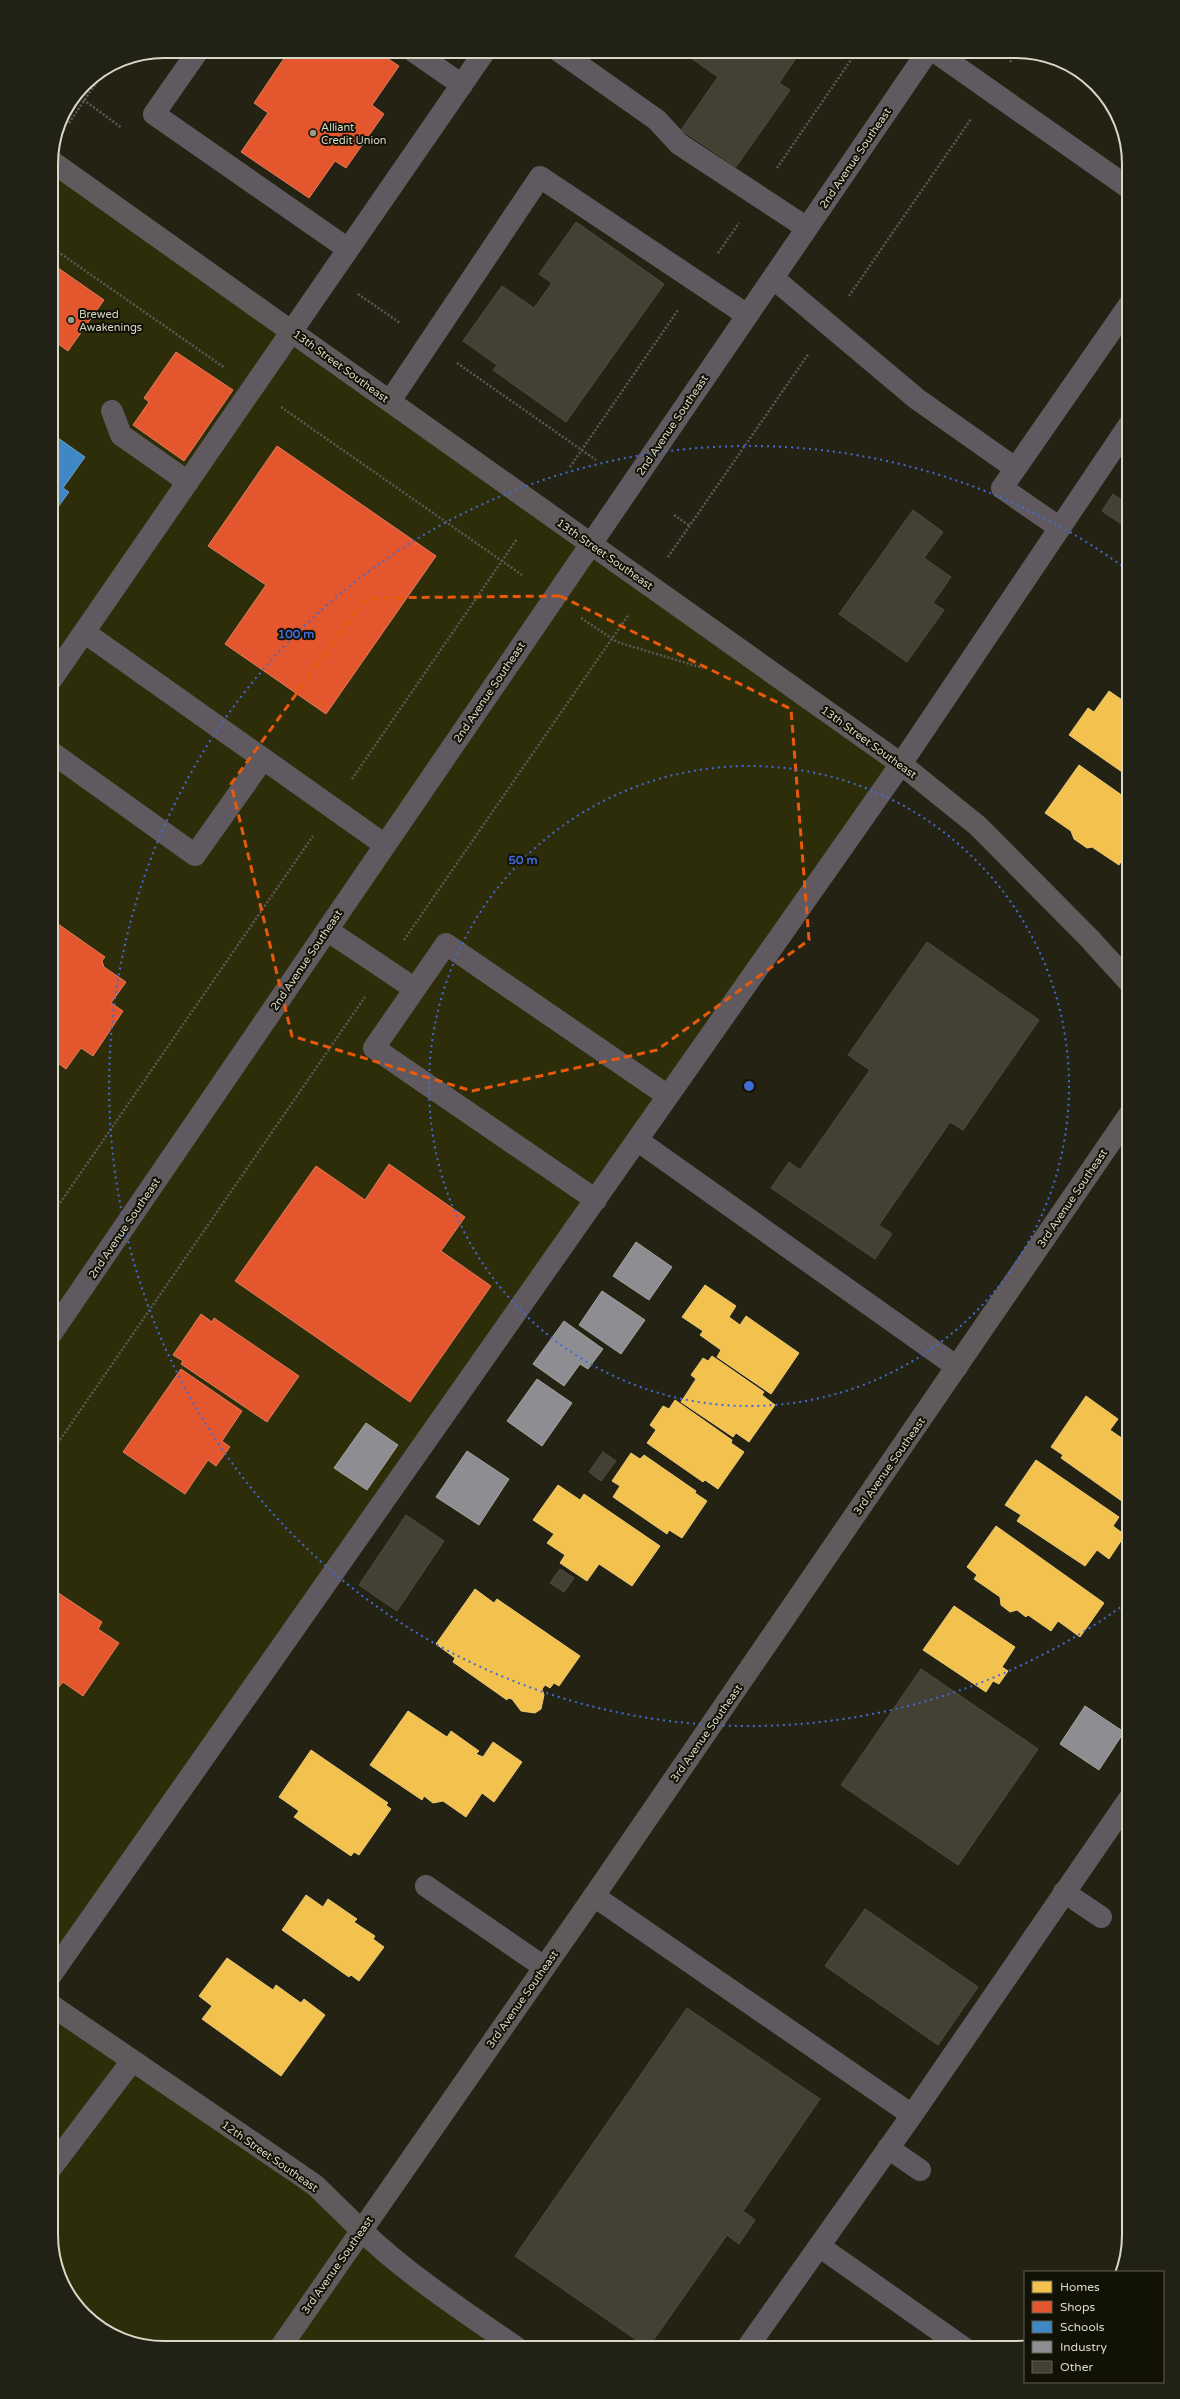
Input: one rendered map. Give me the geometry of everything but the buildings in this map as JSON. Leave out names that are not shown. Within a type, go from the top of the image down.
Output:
[{"type":"main road","name":"13th Street Southeast","points":[[58,166],[292,330],[901,764],[978,826],[1089,938],[1122,974]]},
{"type":"main road","name":"3rd Avenue Southeast","points":[[285,2341],[594,1896],[1122,1126]]},
{"type":"main road","name":"12th Street Southeast","points":[[58,2011],[316,2186],[361,2230]]},
{"type":"street","points":[[193,58],[154,114],[348,249]]},
{"type":"street","points":[[423,58],[462,85]]},
{"type":"street","points":[[58,670],[480,58]]},
{"type":"street","points":[[569,58],[657,120],[679,144],[807,228]]},
{"type":"street","name":"2nd Avenue Southeast","points":[[58,1324],[923,58]]},
{"type":"street","points":[[944,58],[1122,183]]},
{"type":"street","points":[[390,401],[540,178],[747,315]]},
{"type":"street","points":[[773,278],[917,399],[1015,468]]},
{"type":"street","points":[[1060,528],[1002,488],[1122,315]]},
{"type":"street","points":[[112,411],[121,435],[188,482]]},
{"type":"street","points":[[58,1965],[901,764],[1122,435]]},
{"type":"street","points":[[84,632],[385,845]]},
{"type":"street","points":[[58,757],[195,855],[263,759]]},
{"type":"street","points":[[327,930],[415,989]]},
{"type":"street","points":[[596,1200],[374,1048],[446,944],[668,1096]]},
{"type":"street","points":[[637,1140],[957,1367]]},
{"type":"street","points":[[752,2341],[912,2115],[1122,1809]]},
{"type":"street","points":[[426,1886],[544,1967]]},
{"type":"street","points":[[1064,1892],[1102,1917]]},
{"type":"street","points":[[594,1896],[912,2115]]},
{"type":"street","points":[[58,2159],[132,2061]]},
{"type":"street","points":[[888,2148],[920,2170]]},
{"type":"street","name":"12th Street Southeast","points":[[361,2230],[382,2250],[425,2285],[507,2341]]},
{"type":"street","points":[[819,2246],[954,2341]]},
{"type":"path","points":[[69,123],[96,82]]},
{"type":"path","points":[[58,252],[522,575]]},
{"type":"path","points":[[674,515],[690,526]]},
{"type":"path","points":[[58,1206],[517,539]]},
{"type":"path","points":[[58,1443],[629,614]]},
{"type":"path","points":[[579,616],[617,642],[703,668]]},
{"type":"highlighted area","points":[[560,596],[791,709],[809,940],[657,1050],[472,1091],[292,1036],[231,784],[366,598]]},
{"type":"shaded area","points":[[58,170],[901,764],[58,1964]]},
{"type":"shaded area","points":[[58,2011],[527,2341],[157,2341],[130,2335],[105,2323],[84,2305],[69,2282],[60,2255],[58,2242]]},
{"type":"place","name":"Alliant Credit Union","points":[[313,133]]},
{"type":"place","name":"Brewed Awakenings","points":[[71,320]]}]
